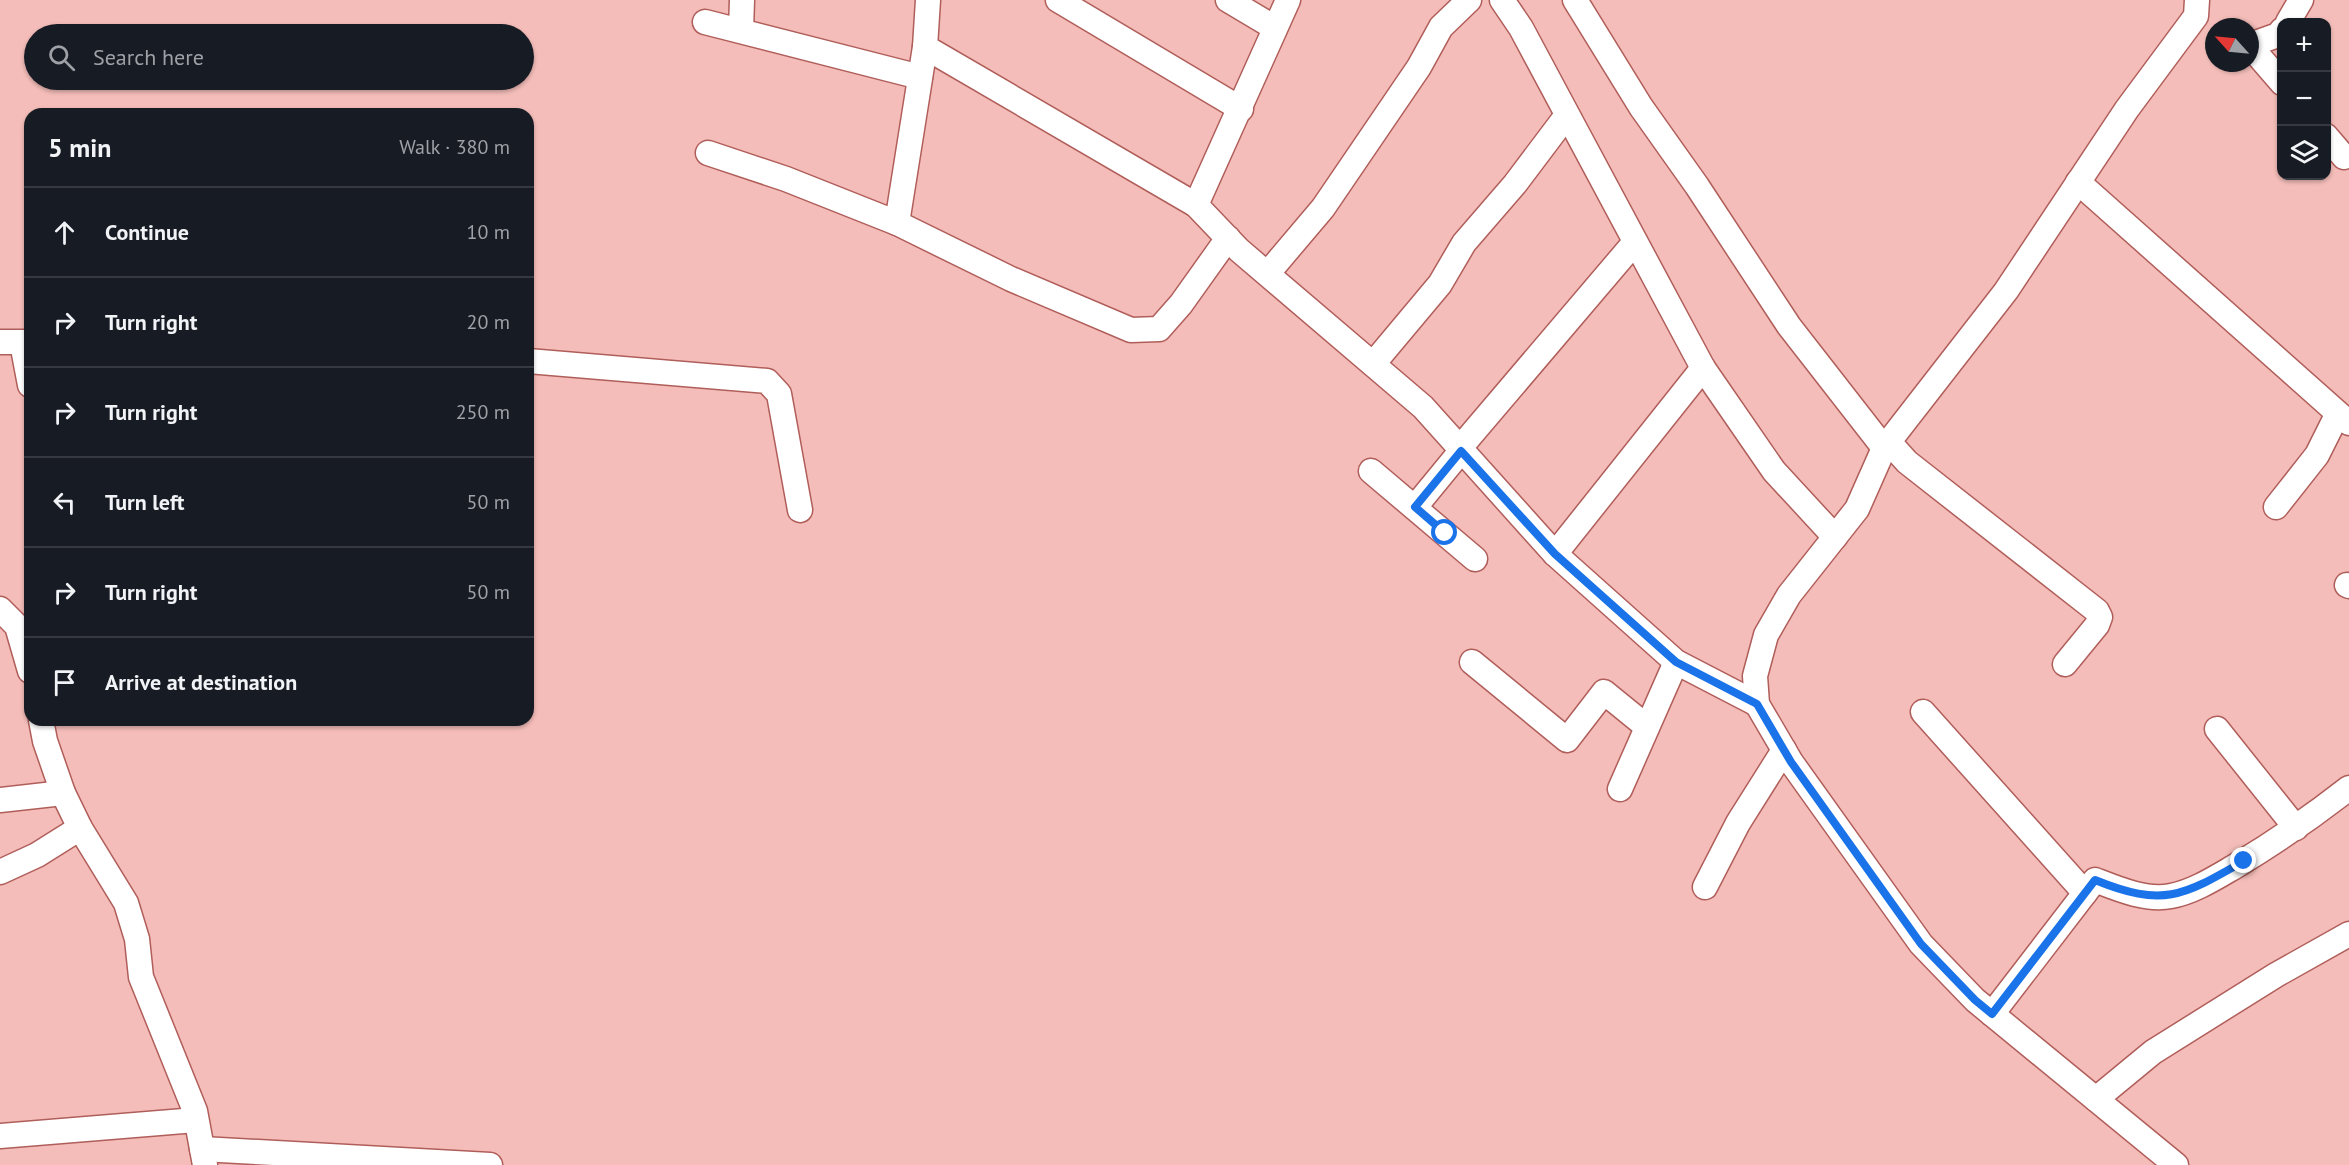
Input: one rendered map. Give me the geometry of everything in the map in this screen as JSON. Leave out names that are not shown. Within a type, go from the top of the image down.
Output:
[{"type":"street","points":[[741,30],[742,0]]},
{"type":"street","points":[[897,223],[921,77],[928,0]]},
{"type":"street","points":[[1058,0],[1241,109]]},
{"type":"street","points":[[1228,0],[1275,28]]},
{"type":"street","points":[[1196,205],[1288,0]]},
{"type":"street","points":[[1268,273],[1323,208],[1419,67],[1442,27],[1469,0]]},
{"type":"street","points":[[1502,0],[1521,28],[1703,368],[1774,471],[1835,537]]},
{"type":"street","points":[[1575,0],[1641,107],[1697,186],[1789,326],[1886,445],[2097,611],[2100,617],[2097,625],[2065,664]]},
{"type":"street","points":[[2176,1165],[1975,1000],[1921,944],[1852,850],[1784,750],[1757,704],[1755,676],[1766,635],[1789,595],[1857,509],[1886,445],[2006,291],[2127,109],[2196,16],[2197,0]]},
{"type":"street","points":[[2290,18],[2301,0]]},
{"type":"street","points":[[705,22],[921,77]]},
{"type":"street","points":[[2259,42],[2277,35]]},
{"type":"street","points":[[925,47],[1196,205],[1228,238],[1423,407],[1555,554],[1676,662],[1757,704]]},
{"type":"street","points":[[2259,56],[2277,77]]},
{"type":"street","points":[[1373,364],[1440,284],[1464,243],[1515,184],[1567,115]]},
{"type":"street","points":[[2331,142],[2344,157]]},
{"type":"street","points":[[708,153],[786,178],[897,223],[1011,279],[1131,330],[1159,328],[1180,304],[1228,238]]},
{"type":"street","points":[[2078,182],[2343,419],[2276,507]]},
{"type":"street","points":[[1415,507],[1635,242]]},
{"type":"street","points":[[17,342],[24,365]]},
{"type":"street","points":[[534,362],[767,381],[779,394],[800,510]]},
{"type":"street","points":[[1555,554],[1703,368]]},
{"type":"street","points":[[1371,471],[1474,559]]},
{"type":"street","points":[[0,609],[17,626],[24,650]]},
{"type":"street","points":[[1472,662],[1567,740],[1604,692],[1647,727]]},
{"type":"street","points":[[1620,789],[1676,662]]},
{"type":"street","points":[[1923,712],[2085,893]]},
{"type":"street","points":[[43,726],[63,792],[80,828],[126,903],[137,939],[141,977],[169,1041],[196,1120],[203,1157],[490,1165]]},
{"type":"street","points":[[2217,729],[2296,828]]},
{"type":"street","points":[[1705,887],[1738,823],[1784,750]]},
{"type":"street","points":[[1992,1014],[2095,880],[2127,893],[2171,897],[2207,882],[2296,828],[2349,788]]},
{"type":"street","points":[[0,800],[63,792]]},
{"type":"street","points":[[0,872],[37,855],[80,828]]},
{"type":"street","points":[[2096,1098],[2153,1052],[2276,975],[2349,934]]},
{"type":"street","points":[[0,1136],[196,1120]]},
{"type":"route","points":[[1445,533],[1415,507],[1461,451],[1555,554],[1676,662],[1757,704],[1791,762],[1921,944],[1975,1000],[1992,1014],[2095,880],[2127,893],[2171,897],[2207,882],[2244,861]]}]
